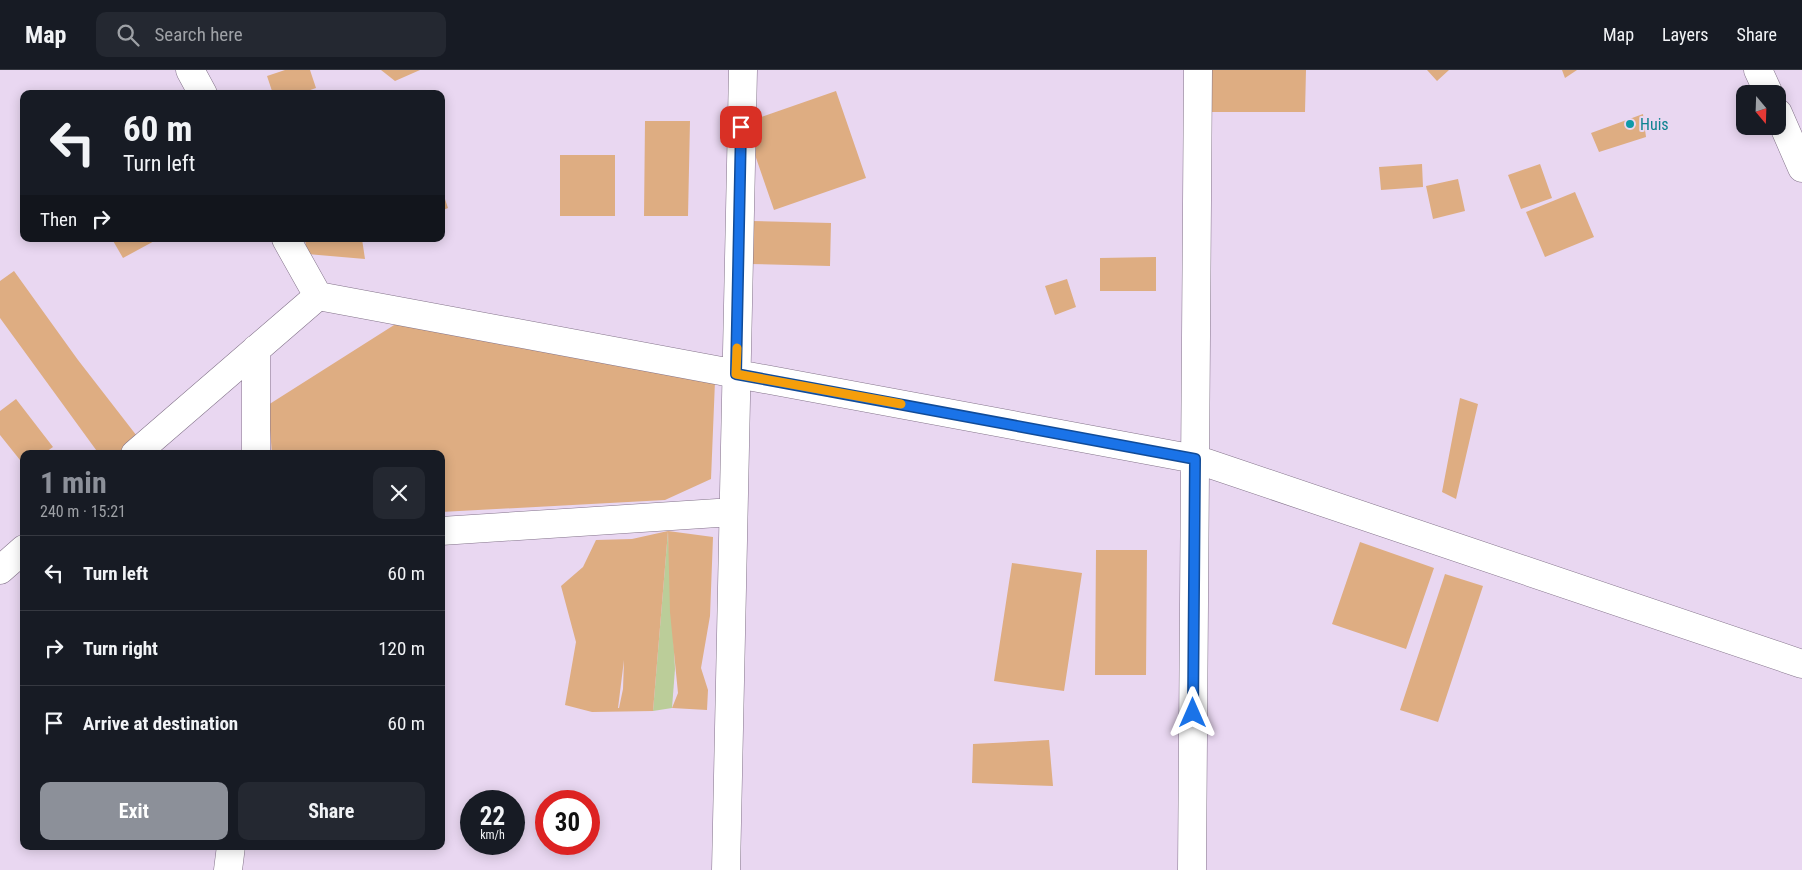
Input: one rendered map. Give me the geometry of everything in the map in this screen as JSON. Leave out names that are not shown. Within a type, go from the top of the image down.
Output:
[{"type":"street","points":[[190,70],[201,90]]},
{"type":"street","points":[[726,870],[743,70]]},
{"type":"street","points":[[1192,870],[1198,70]]},
{"type":"street","points":[[1758,70],[1765,85]]},
{"type":"street","points":[[1786,131],[1802,168]]},
{"type":"street","points":[[288,242],[318,296]]},
{"type":"street","points":[[318,296],[1195,459],[1802,664]]},
{"type":"street","points":[[140,450],[318,296]]},
{"type":"street","points":[[256,349],[256,450]]},
{"type":"street","points":[[445,531],[733,512]]},
{"type":"street","points":[[0,570],[20,552]]},
{"type":"street","points":[[228,870],[230,850]]},
{"type":"green space","points":[[668,531],[675,669],[672,708],[653,711]]},
{"type":"building","points":[[285,70],[310,70],[316,88],[310,90],[272,90],[267,76]]},
{"type":"building","points":[[381,70],[420,70],[395,81]]},
{"type":"building","points":[[1209,70],[1306,70],[1305,112],[1208,112]]},
{"type":"building","points":[[1427,70],[1449,70],[1437,81]]},
{"type":"building","points":[[1562,70],[1577,70],[1565,78]]},
{"type":"building","points":[[836,91],[866,178],[774,210],[744,123]]},
{"type":"building","name":"Huis","points":[[1643,114],[1646,137],[1599,152],[1591,133]]},
{"type":"building","points":[[645,121],[690,121],[688,216],[644,216]]},
{"type":"building","points":[[560,155],[615,155],[615,216],[560,216]]},
{"type":"building","points":[[1422,164],[1423,187],[1381,190],[1379,167]]},
{"type":"building","points":[[1540,164],[1552,198],[1521,209],[1508,175]]},
{"type":"building","points":[[1458,179],[1465,211],[1433,219],[1426,186]]},
{"type":"building","points":[[1575,192],[1594,237],[1545,257],[1526,212]]},
{"type":"building","points":[[751,221],[831,223],[830,266],[749,264]]},
{"type":"building","points":[[114,242],[152,242],[123,258]]},
{"type":"building","points":[[305,242],[362,242],[365,259],[307,254]]},
{"type":"building","points":[[1156,257],[1156,291],[1100,291],[1100,258]]},
{"type":"building","points":[[14,271],[78,360],[140,440],[128,450],[96,450],[0,318],[0,281]]},
{"type":"building","points":[[1067,279],[1076,307],[1055,315],[1045,286]]},
{"type":"building","points":[[402,320],[715,381],[711,479],[665,500],[445,512],[445,450],[272,450],[268,405]]},
{"type":"building","points":[[1460,398],[1478,404],[1456,499],[1442,492]]},
{"type":"building","points":[[16,399],[53,447],[49,450],[20,450],[20,460],[0,435],[0,411]]},
{"type":"building","points":[[668,531],[713,537],[710,616],[701,668],[708,690],[707,710],[672,708],[678,693],[670,612]]},
{"type":"building","points":[[668,531],[653,711],[592,712],[565,705],[576,642],[561,586],[583,567],[596,540],[632,539]],"holes":[[[624,660],[623,689],[618,708]]]},
{"type":"building","points":[[1360,542],[1434,568],[1406,649],[1332,624]]},
{"type":"building","points":[[1096,550],[1147,550],[1146,675],[1095,675]]},
{"type":"building","points":[[1012,563],[1082,573],[1064,691],[994,681]]},
{"type":"building","points":[[1445,574],[1483,586],[1438,722],[1400,710]]},
{"type":"building","points":[[1049,740],[1053,786],[972,783],[973,744]]},
{"type":"slow traffic","points":[[737,348],[736,374],[901,404]]},
{"type":"place","name":"Huis","points":[[1630,124]]},
{"type":"route","points":[[741,127],[736,374],[1195,459],[1193,713]]}]
